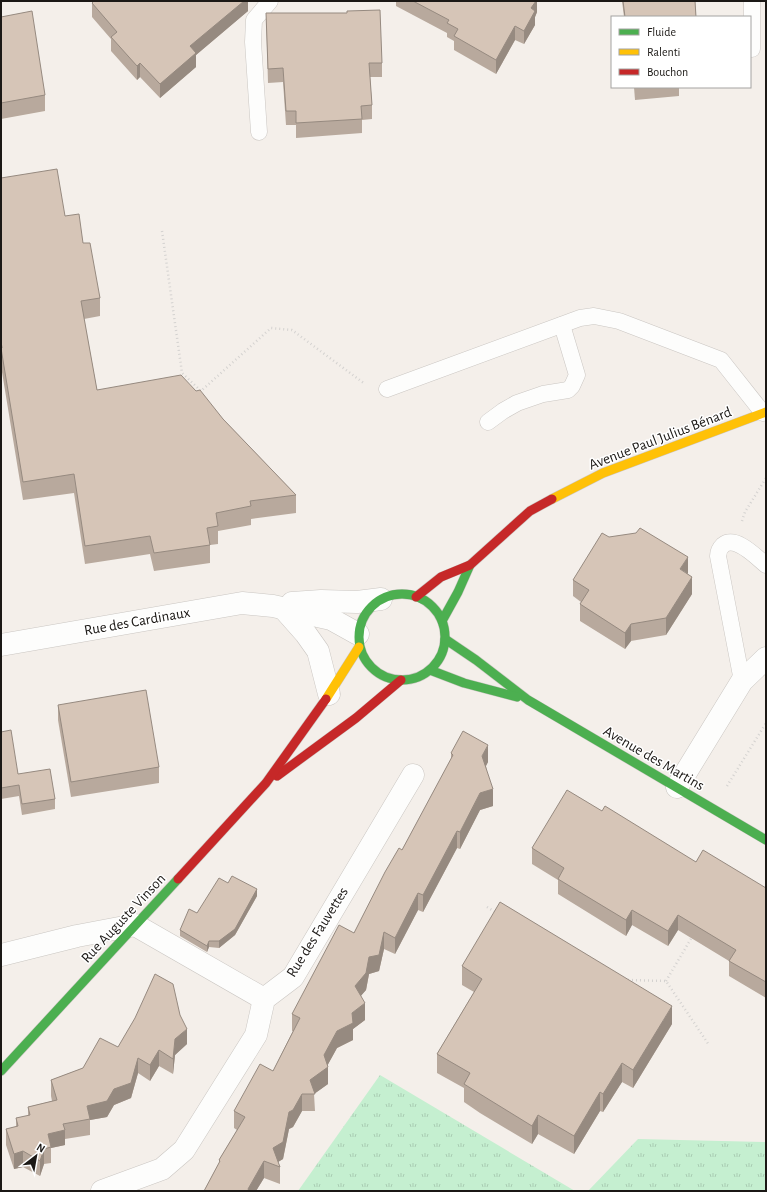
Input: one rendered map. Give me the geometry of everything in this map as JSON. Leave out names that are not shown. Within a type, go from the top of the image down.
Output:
[{"type":"main road","name":"Avenue Paul Julius Bénard","points":[[416,597],[441,577],[470,565],[530,511],[603,473],[765,412]]},
{"type":"main road","name":"Avenue Paul Julius Bénard","points":[[442,621],[458,592],[470,565]]},
{"type":"main road","points":[[266,783],[329,694],[359,641],[362,620],[370,608],[382,598],[405,594],[427,602],[436,610],[442,621],[445,640],[443,651],[438,661],[430,670],[421,676],[401,680],[387,678],[374,671],[365,660],[359,641]]},
{"type":"main road","name":"Avenue des Martins","points":[[445,640],[476,660],[528,700],[766,840]]},
{"type":"main road","name":"Avenue des Martins","points":[[430,670],[464,683],[528,700]]},
{"type":"main road","points":[[266,783],[318,747],[379,701],[401,680]]},
{"type":"main road","name":"Rue Auguste Vinson","points":[[1,1071],[266,783]]},
{"type":"street","name":"Rue des Cardinaux","points":[[278,607],[300,602],[356,602],[382,598]]},
{"type":"street","name":"Rue des Cardinaux","points":[[1,645],[242,603],[278,607],[331,619],[359,641]]},
{"type":"street","points":[[278,607],[306,634],[318,651],[329,694]]},
{"type":"street","points":[[677,787],[742,681],[766,658]]},
{"type":"street","name":"Rue des Fauvettes","points":[[264,999],[293,977],[413,775]]},
{"type":"street","points":[[1,955],[77,936],[136,925],[264,999],[256,1035],[184,1150],[162,1169],[102,1191]]},
{"type":"lane","points":[[259,132],[253,42],[254,20],[270,1]]},
{"type":"lane","points":[[752,1],[752,49]]},
{"type":"lane","points":[[387,389],[580,318],[594,316],[614,320],[721,360],[765,412]]},
{"type":"lane","points":[[488,422],[517,403],[543,394],[568,390],[572,386],[577,375],[562,325]]},
{"type":"lane","points":[[742,681],[718,552],[728,542],[736,542],[766,565]]},
{"type":"path","points":[[162,232],[182,373],[201,391],[271,328],[292,330],[365,385],[387,389]]},
{"type":"path","points":[[736,542],[740,524],[745,512],[766,478]]},
{"type":"path","points":[[713,808],[766,723]]},
{"type":"path","points":[[487,907],[501,916]]},
{"type":"path","points":[[666,981],[694,934]]},
{"type":"path","points":[[623,980],[666,981]]},
{"type":"path","points":[[666,981],[709,1045]]},
{"type":"green space","points":[[380,1075],[575,1191],[298,1191]]},
{"type":"green space","points":[[638,1139],[766,1142],[766,1191],[588,1191]]},
{"type":"building","points":[[94,1],[244,1],[190,46],[196,53],[160,84],[140,63],[137,66],[111,37],[117,32],[92,3]]},
{"type":"building","points":[[413,1],[536,1],[531,8],[535,11],[524,31],[515,26],[496,60],[454,36],[458,29],[447,23],[449,20]]},
{"type":"building","points":[[623,1],[695,1],[696,16],[625,16]]},
{"type":"building","points":[[380,10],[382,63],[369,63],[372,105],[361,106],[362,119],[296,123],[296,111],[286,111],[283,68],[268,69],[266,13],[347,13],[347,11]]},
{"type":"building","points":[[32,11],[45,95],[1,103],[1,17]]},
{"type":"building","points":[[57,169],[65,216],[79,214],[83,243],[90,243],[100,298],[81,301],[97,390],[181,375],[196,391],[200,390],[223,419],[296,495],[250,501],[251,506],[216,513],[218,526],[207,528],[210,545],[154,553],[150,536],[85,546],[74,474],[23,482],[1,348],[1,178]]},
{"type":"building","points":[[640,528],[688,557],[680,569],[692,577],[666,618],[631,624],[625,633],[580,604],[589,590],[573,580],[602,533],[609,537],[636,533]]},
{"type":"building","points":[[146,690],[159,767],[71,782],[58,705]]},
{"type":"building","points":[[11,730],[18,774],[50,769],[55,799],[22,804],[19,785],[1,788],[1,732]]},
{"type":"building","points":[[463,731],[488,745],[482,756],[493,789],[480,793],[460,832],[457,831],[423,895],[418,893],[395,938],[384,932],[379,955],[369,957],[366,973],[355,986],[365,1003],[352,1013],[353,1023],[337,1031],[324,1055],[328,1067],[310,1080],[315,1094],[302,1094],[293,1110],[289,1112],[283,1142],[273,1148],[280,1167],[264,1161],[248,1189],[249,1191],[204,1191],[220,1161],[219,1160],[245,1117],[234,1111],[260,1064],[273,1071],[300,1018],[292,1014],[339,925],[354,933],[385,872],[399,848],[402,850],[453,755],[451,753]]},
{"type":"building","points":[[567,790],[602,811],[605,806],[696,862],[703,850],[766,888],[766,982],[729,961],[736,950],[678,915],[668,931],[632,910],[626,920],[558,879],[564,868],[532,848]]},
{"type":"building","points":[[232,876],[257,889],[235,929],[219,941],[209,941],[207,946],[180,930],[189,909],[197,913],[219,878],[228,883]]},
{"type":"building","points":[[500,902],[672,1006],[633,1070],[622,1063],[603,1094],[600,1092],[574,1136],[538,1115],[532,1126],[464,1084],[470,1073],[437,1054],[482,979],[462,966]]},
{"type":"building","points":[[155,974],[173,984],[180,1015],[187,1029],[175,1039],[173,1059],[159,1050],[150,1065],[138,1058],[131,1083],[114,1089],[107,1101],[87,1106],[90,1119],[63,1124],[65,1130],[48,1134],[51,1147],[44,1149],[40,1161],[23,1151],[14,1154],[6,1129],[18,1126],[16,1118],[30,1115],[28,1107],[57,1100],[51,1080],[83,1068],[100,1038],[118,1047],[135,1018]]},
{"type":"traffic: fast","points":[[442,621],[458,592],[470,565]]},
{"type":"traffic: fast","points":[[402,594],[418,597],[426,601],[438,613],[442,621],[445,637],[442,653],[438,661],[426,673],[418,677],[402,680],[386,677],[378,673],[366,661],[362,653],[359,637],[362,621],[366,613],[378,601],[386,597],[402,594]]},
{"type":"traffic: fast","points":[[445,639],[476,660],[528,700],[766,840]]},
{"type":"traffic: fast","points":[[430,670],[464,683],[517,697]]},
{"type":"traffic: fast","points":[[1,1071],[178,879]]},
{"type":"traffic: slow","points":[[552,499],[603,473],[766,412]]},
{"type":"traffic: slow","points":[[326,699],[359,647]]},
{"type":"traffic: jam","points":[[416,597],[441,577],[470,565],[530,511],[552,499]]},
{"type":"traffic: jam","points":[[277,776],[356,718],[401,680]]},
{"type":"traffic: jam","points":[[178,879],[266,783],[326,699]]}]
